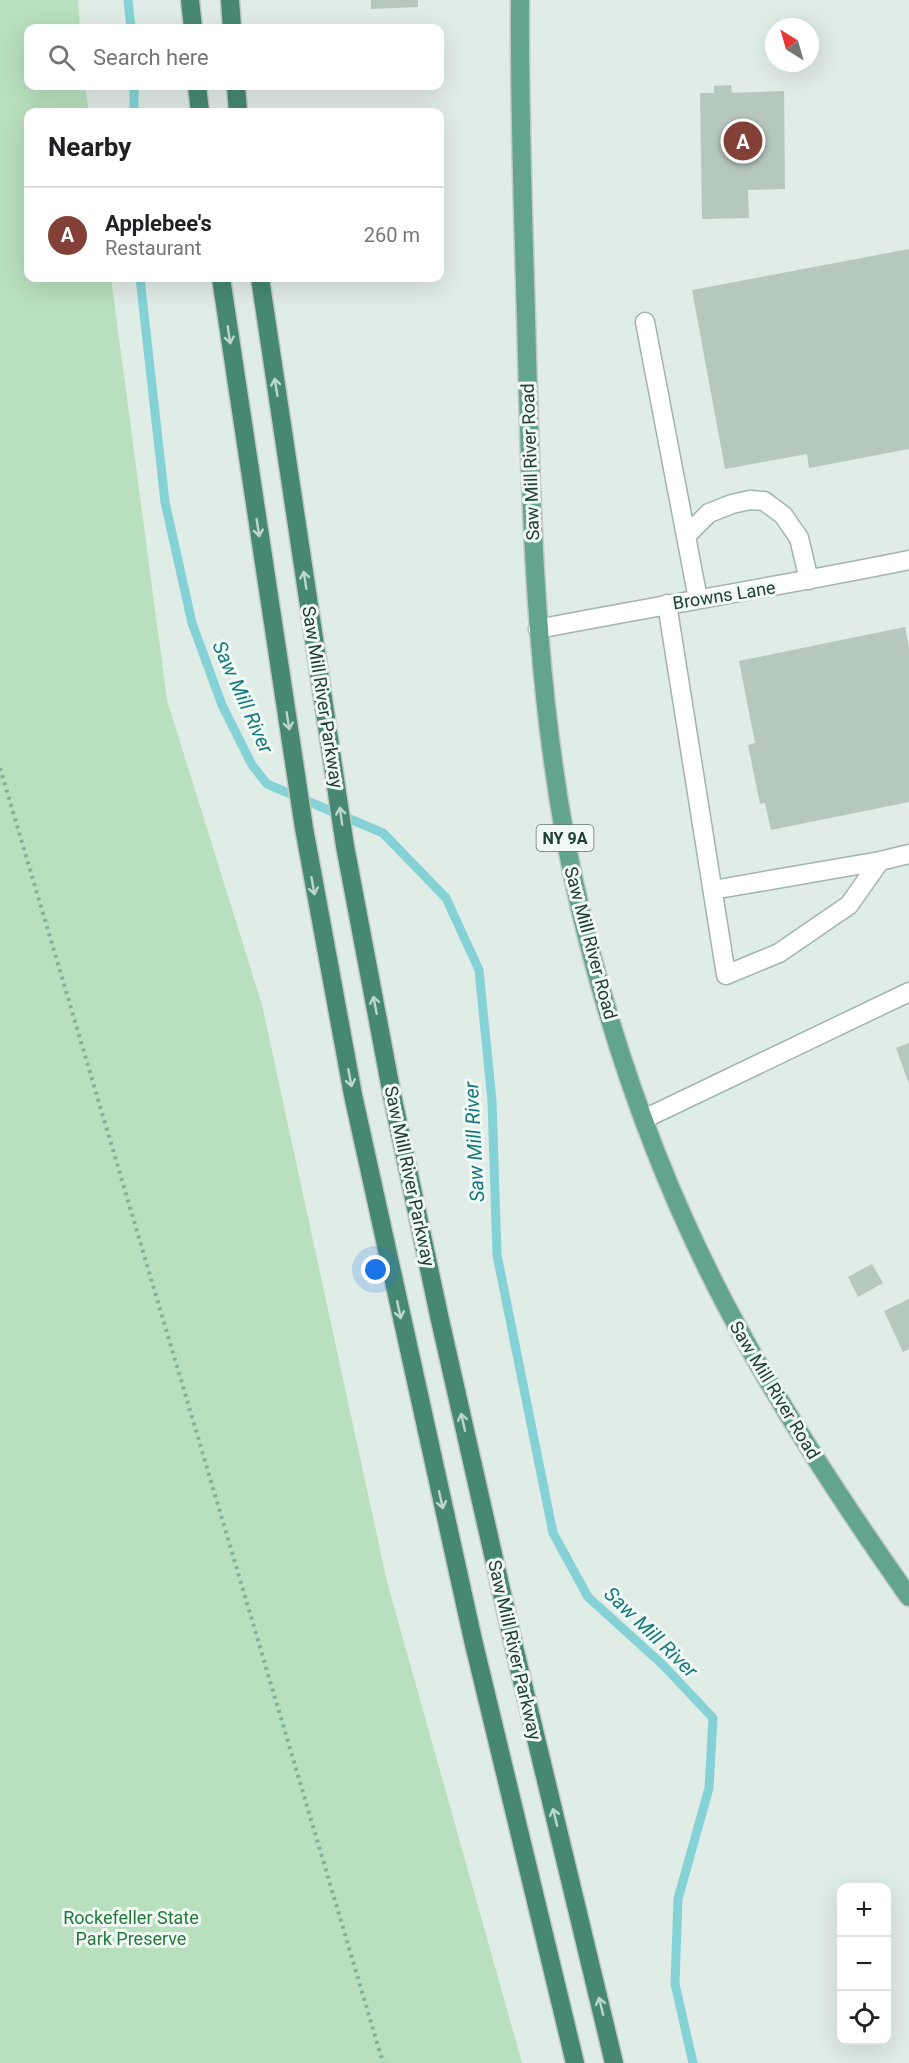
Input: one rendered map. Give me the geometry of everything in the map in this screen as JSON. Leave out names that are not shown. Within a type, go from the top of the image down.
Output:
[{"type":"highway","points":[[190,0],[193,24]]},
{"type":"highway","points":[[230,0],[232,24]]},
{"type":"highway","points":[[197,90],[200,108]]},
{"type":"highway","points":[[236,90],[238,108]]},
{"type":"highway","points":[[222,282],[304,828],[353,1095],[472,1640],[574,2063]]},
{"type":"highway","name":"Saw Mill River Parkway","points":[[261,282],[345,846],[393,1100],[450,1366],[517,1659],[614,2063]]},
{"type":"main road","name":"Saw Mill River Road","points":[[520,0],[520,91],[530,468],[538,629],[558,800],[578,899],[609,1014],[644,1119],[688,1225],[735,1323],[808,1446],[849,1511],[909,1597]]},
{"type":"street","points":[[645,322],[698,599]]},
{"type":"street","points":[[686,536],[709,513],[750,500],[764,501],[783,515],[799,538],[809,580]]},
{"type":"street","name":"Browns Lane","points":[[538,629],[909,560]]},
{"type":"street","points":[[667,604],[726,975],[779,953],[849,905],[880,861]]},
{"type":"street","points":[[713,890],[909,854]]},
{"type":"street","points":[[644,1119],[909,992]]},
{"type":"path","points":[[0,768],[383,2063]]},
{"type":"green space","name":"Rockefeller State Park Preserve","points":[[0,0],[78,0],[80,24],[24,24],[24,90],[86,90],[88,108],[24,108],[24,282],[112,282],[167,700],[262,1005],[387,1582],[522,2063],[0,2063]]},
{"type":"building","points":[[371,0],[418,0],[418,7],[371,9]]},
{"type":"building","points":[[731,85],[732,93],[784,91],[785,189],[748,190],[749,218],[702,219],[700,93],[714,93],[714,86]]},
{"type":"building","points":[[909,249],[909,449],[809,468],[807,454],[725,469],[692,290]]},
{"type":"building","points":[[905,627],[909,648],[909,802],[771,830],[765,803],[760,804],[748,745],[755,743],[739,661]]},
{"type":"building","points":[[909,1043],[909,1084],[896,1048]]},
{"type":"building","points":[[872,1264],[883,1283],[858,1297],[848,1277]]},
{"type":"building","points":[[909,1299],[909,1349],[903,1352],[884,1311]]},
{"type":"waterway","name":"Saw Mill River","points":[[128,0],[131,24]]},
{"type":"waterway","name":"Saw Mill River","points":[[134,90],[134,108]]},
{"type":"waterway","name":"Saw Mill River","points":[[140,282],[165,502],[192,623],[222,705],[252,765],[267,784],[383,833],[446,898],[479,970],[492,1101],[497,1255],[553,1533],[588,1597],[663,1665],[713,1718],[709,1788],[678,1899],[675,1984],[693,2063]]},
{"type":"place","name":"Applebee's","points":[[743,141]]}]
